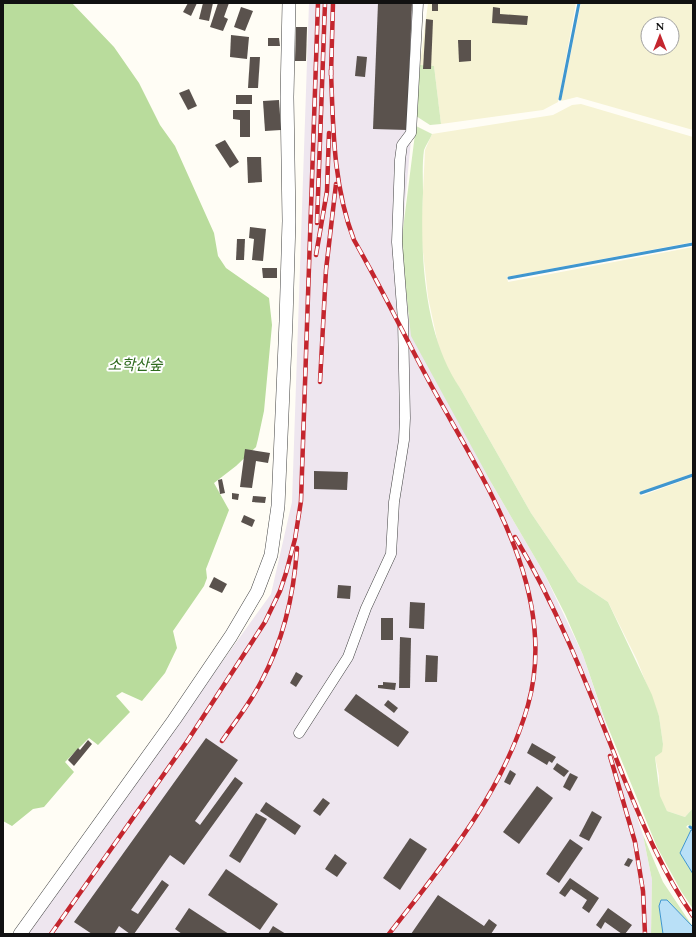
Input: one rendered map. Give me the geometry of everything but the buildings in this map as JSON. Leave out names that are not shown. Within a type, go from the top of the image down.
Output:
[{"type":"street","points":[[20,934],[174,720],[227,642],[257,592],[271,555],[278,506],[286,321],[289,221],[289,3]]},
{"type":"street","points":[[299,733],[348,657],[366,608],[391,554],[394,502],[404,440],[405,418],[404,320],[397,250],[400,160],[402,145],[411,133],[418,3]]},
{"type":"shaded area","points":[[309,3],[424,3],[401,245],[492,484],[544,573],[583,655],[643,835],[652,880],[651,934],[26,934],[271,594],[292,502]]},
{"type":"shaded area","points":[[428,3],[576,3],[558,102],[543,110],[441,124],[434,66],[420,65]]},
{"type":"shaded area","points":[[581,3],[693,3],[693,130],[577,97],[561,101]]},
{"type":"shaded area","points":[[581,104],[693,137],[693,242],[507,277],[508,282],[693,247],[693,473],[640,493],[641,496],[693,477],[693,808],[685,817],[667,811],[659,796],[659,776],[655,757],[663,744],[659,716],[637,660],[608,602],[578,582],[531,513],[460,388],[449,373],[438,344],[428,297],[421,234],[425,150],[432,134],[553,115],[572,105]]},
{"type":"green space","name":"소학산숲","points":[[3,3],[72,3],[114,47],[139,83],[160,125],[175,146],[214,233],[218,256],[226,268],[269,298],[272,325],[264,411],[256,447],[236,466],[214,483],[229,510],[206,569],[207,578],[204,586],[173,631],[177,648],[165,673],[142,701],[122,692],[116,696],[130,712],[98,745],[89,738],[65,762],[74,772],[44,807],[33,809],[12,826],[3,821]]},
{"type":"green space","points":[[420,65],[434,66],[441,124],[430,125],[416,116]]},
{"type":"green space","points":[[416,126],[432,134],[423,155],[422,242],[427,294],[432,320],[439,344],[448,367],[531,513],[578,582],[608,602],[652,695],[659,716],[663,744],[662,752],[655,757],[660,796],[667,811],[685,817],[693,808],[693,828],[688,825],[686,827],[691,830],[680,853],[693,874],[693,909],[681,891],[657,847],[605,720],[583,655],[565,614],[544,573],[492,484],[411,336],[401,245]]},
{"type":"green space","points":[[643,835],[663,882],[693,927],[667,900],[659,906],[663,934],[651,934],[652,880]]},
{"type":"water","points":[[691,830],[693,831],[693,874],[680,853]]},
{"type":"water","points":[[661,900],[667,900],[693,927],[693,934],[663,934],[659,906]]},
{"type":"waterway","points":[[560,99],[579,3]]},
{"type":"waterway","points":[[509,278],[693,244]]},
{"type":"waterway","points":[[641,493],[693,475]]},
{"type":"railway","points":[[51,934],[188,740],[265,622],[280,591],[286,573],[295,539],[301,501],[318,3]]},
{"type":"railway","points":[[317,223],[325,3]]},
{"type":"railway","points":[[331,75],[333,3]]},
{"type":"railway","points":[[331,70],[335,156],[342,199],[354,240],[493,498],[511,538],[525,579],[534,620],[535,662],[528,705],[517,737],[503,768],[488,797],[451,854],[389,934]]},
{"type":"railway","points":[[316,255],[327,191],[329,133]]},
{"type":"railway","points":[[320,382],[326,270],[336,184]]},
{"type":"railway","points":[[515,537],[561,624],[654,848],[672,883],[693,916]]},
{"type":"railway","points":[[222,741],[257,690],[269,666],[286,617],[293,583],[297,548]]},
{"type":"railway","points":[[610,756],[635,842],[643,891],[645,934]]}]
